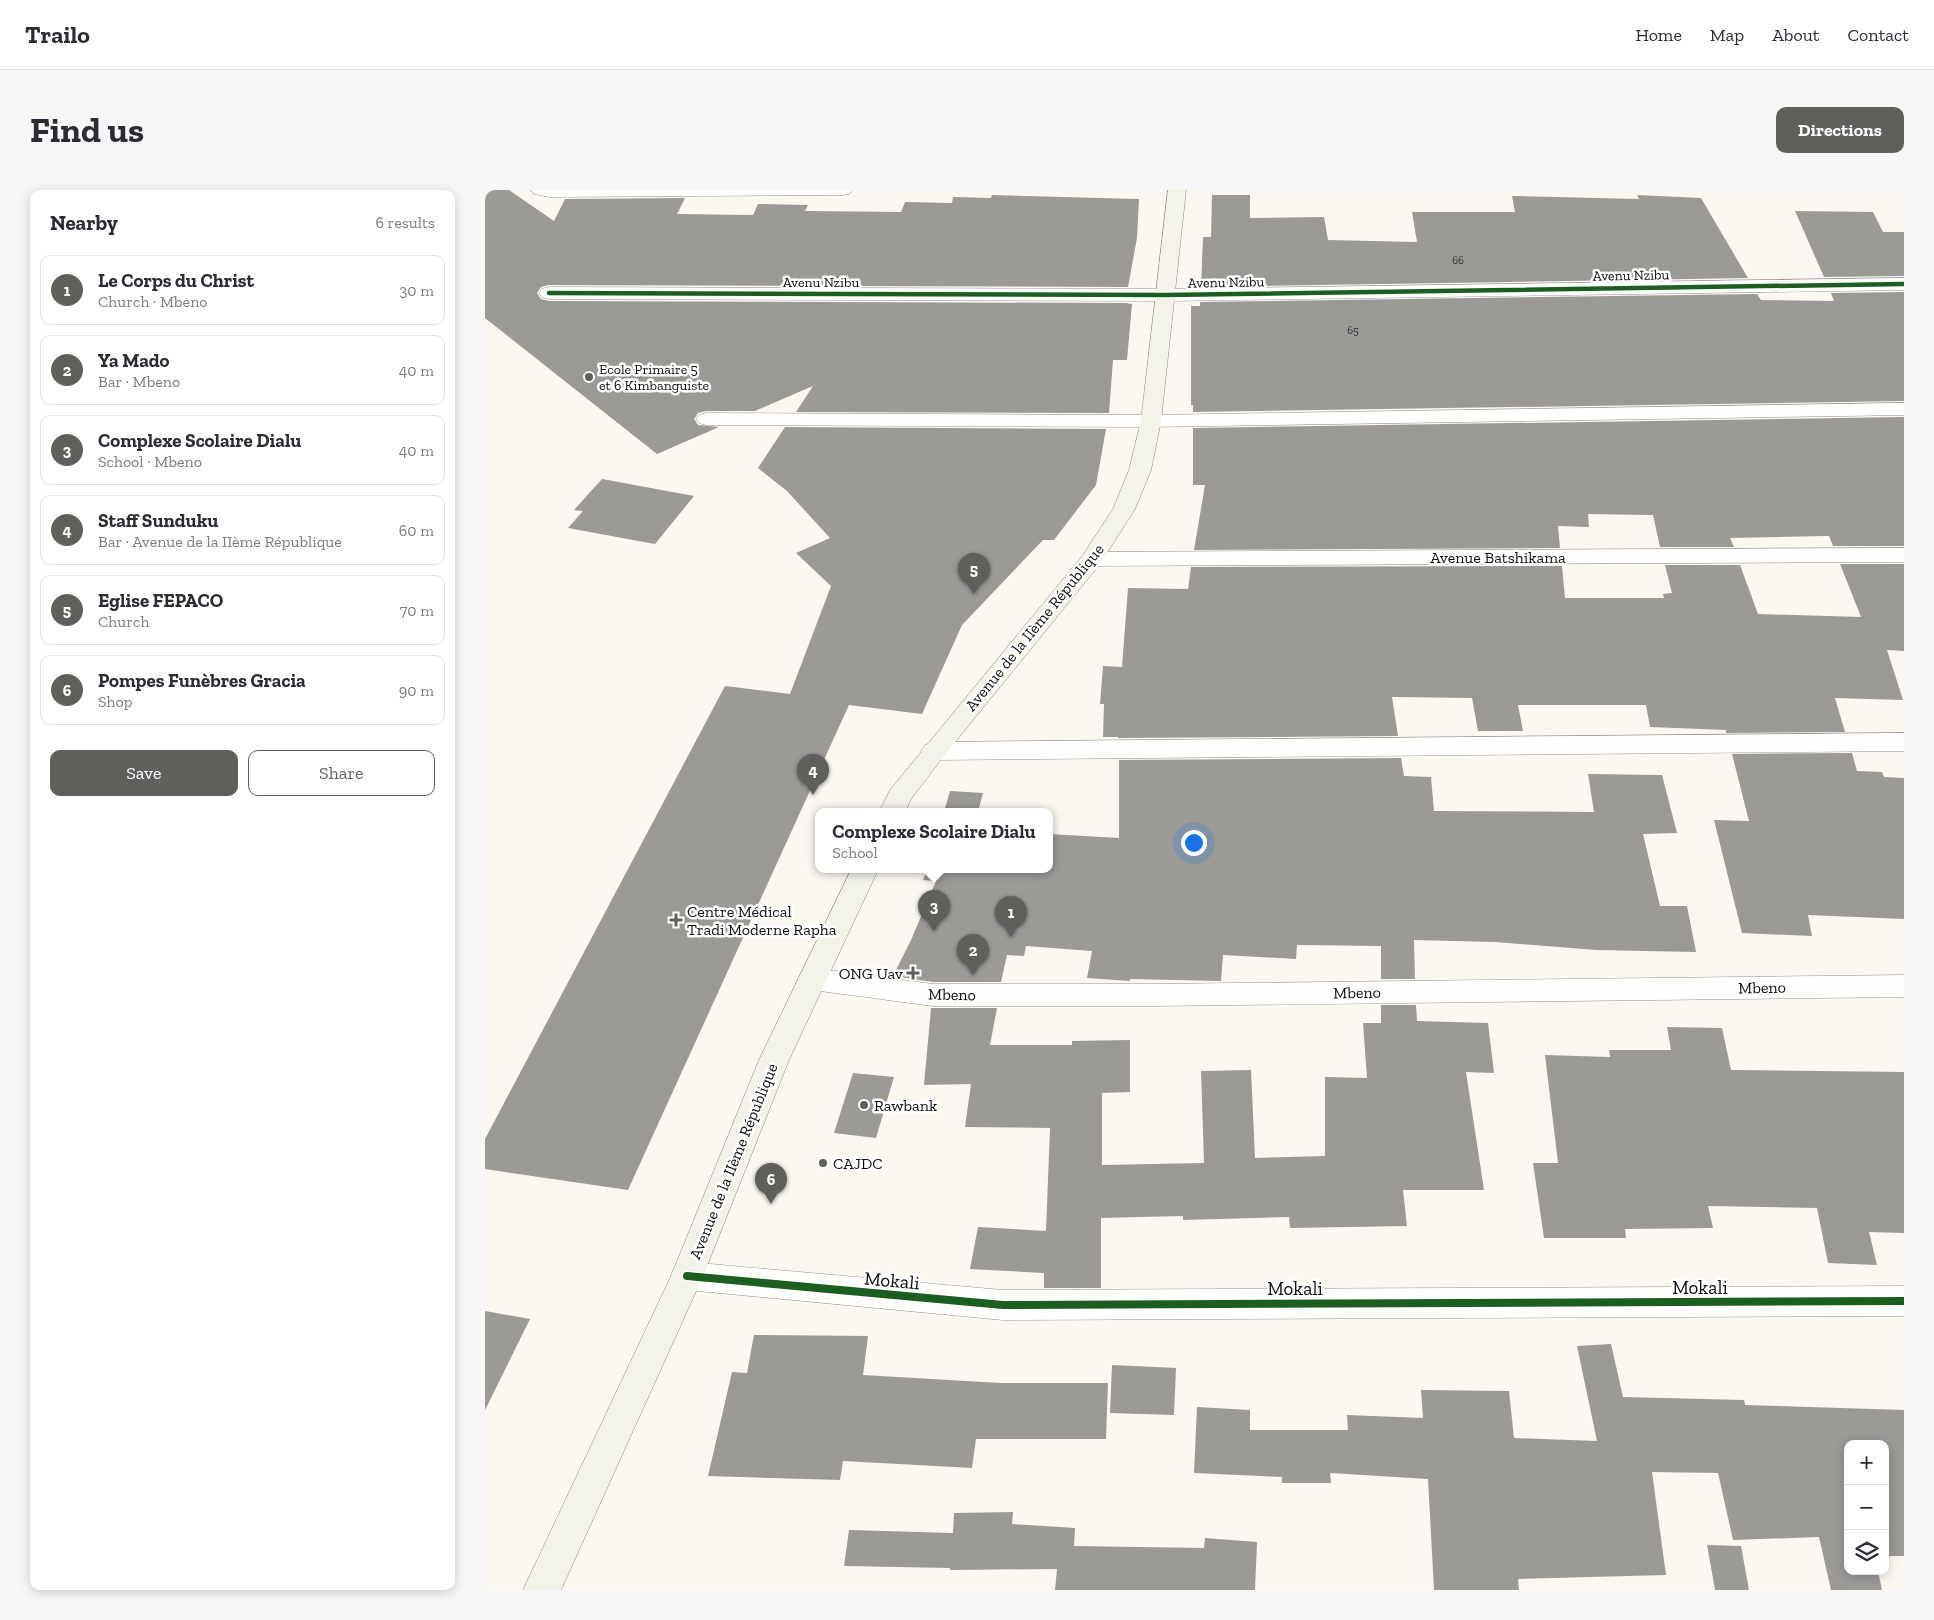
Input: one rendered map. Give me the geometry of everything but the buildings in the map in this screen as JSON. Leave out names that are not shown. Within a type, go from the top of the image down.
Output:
[{"type":"street","points":[[540,190],[550,192],[843,190]]},
{"type":"street","name":"Avenue de la IIème République","points":[[894,808],[899,796],[934,750],[1092,559],[1124,509],[1140,470],[1151,421],[1177,190]]},
{"type":"street","name":"Avenu Nzibu","points":[[549,293],[1165,296],[1500,289],[1904,284]]},
{"type":"street","points":[[705,419],[1151,421],[1904,409]]},
{"type":"street","name":"Avenue Batshikama","points":[[1092,559],[1904,555]]},
{"type":"street","points":[[934,750],[1904,742]]},
{"type":"street","name":"Avenue de la IIème République","points":[[542,1590],[687,1276],[774,1060],[863,873]]},
{"type":"street","name":"Mbeno","points":[[812,979],[933,995],[1156,995],[1904,986]]},
{"type":"street","name":"Mokali","points":[[687,1276],[1003,1305],[1904,1301]]},
{"type":"cycle path","points":[[549,293],[1165,295],[1904,284]]},
{"type":"cycle path","points":[[687,1276],[1003,1305],[1904,1301]]},
{"type":"place","name":"Ecole Primaire 5 et 6 Kimbanguiste","points":[[589,377]]},
{"type":"place","name":"Eglise FEPACO","points":[[974,594]]},
{"type":"place","name":"Staff Sunduku","points":[[813,795]]},
{"type":"place","name":"Centre Médical Tradi Moderne Rapha","points":[[676,920]]},
{"type":"place","name":"Complexe Scolaire Dialu","points":[[934,931]]},
{"type":"place","name":"Le Corps du Christ","points":[[1011,937]]},
{"type":"place","name":"ONG Uav","points":[[913,973]]},
{"type":"place","name":"Ya Mado","points":[[973,975]]},
{"type":"place","name":"Rawbank","points":[[864,1105]]},
{"type":"place","name":"CAJDC","points":[[823,1163]]},
{"type":"place","name":"Pompes Funèbres Gracia","points":[[771,1204]]}]
